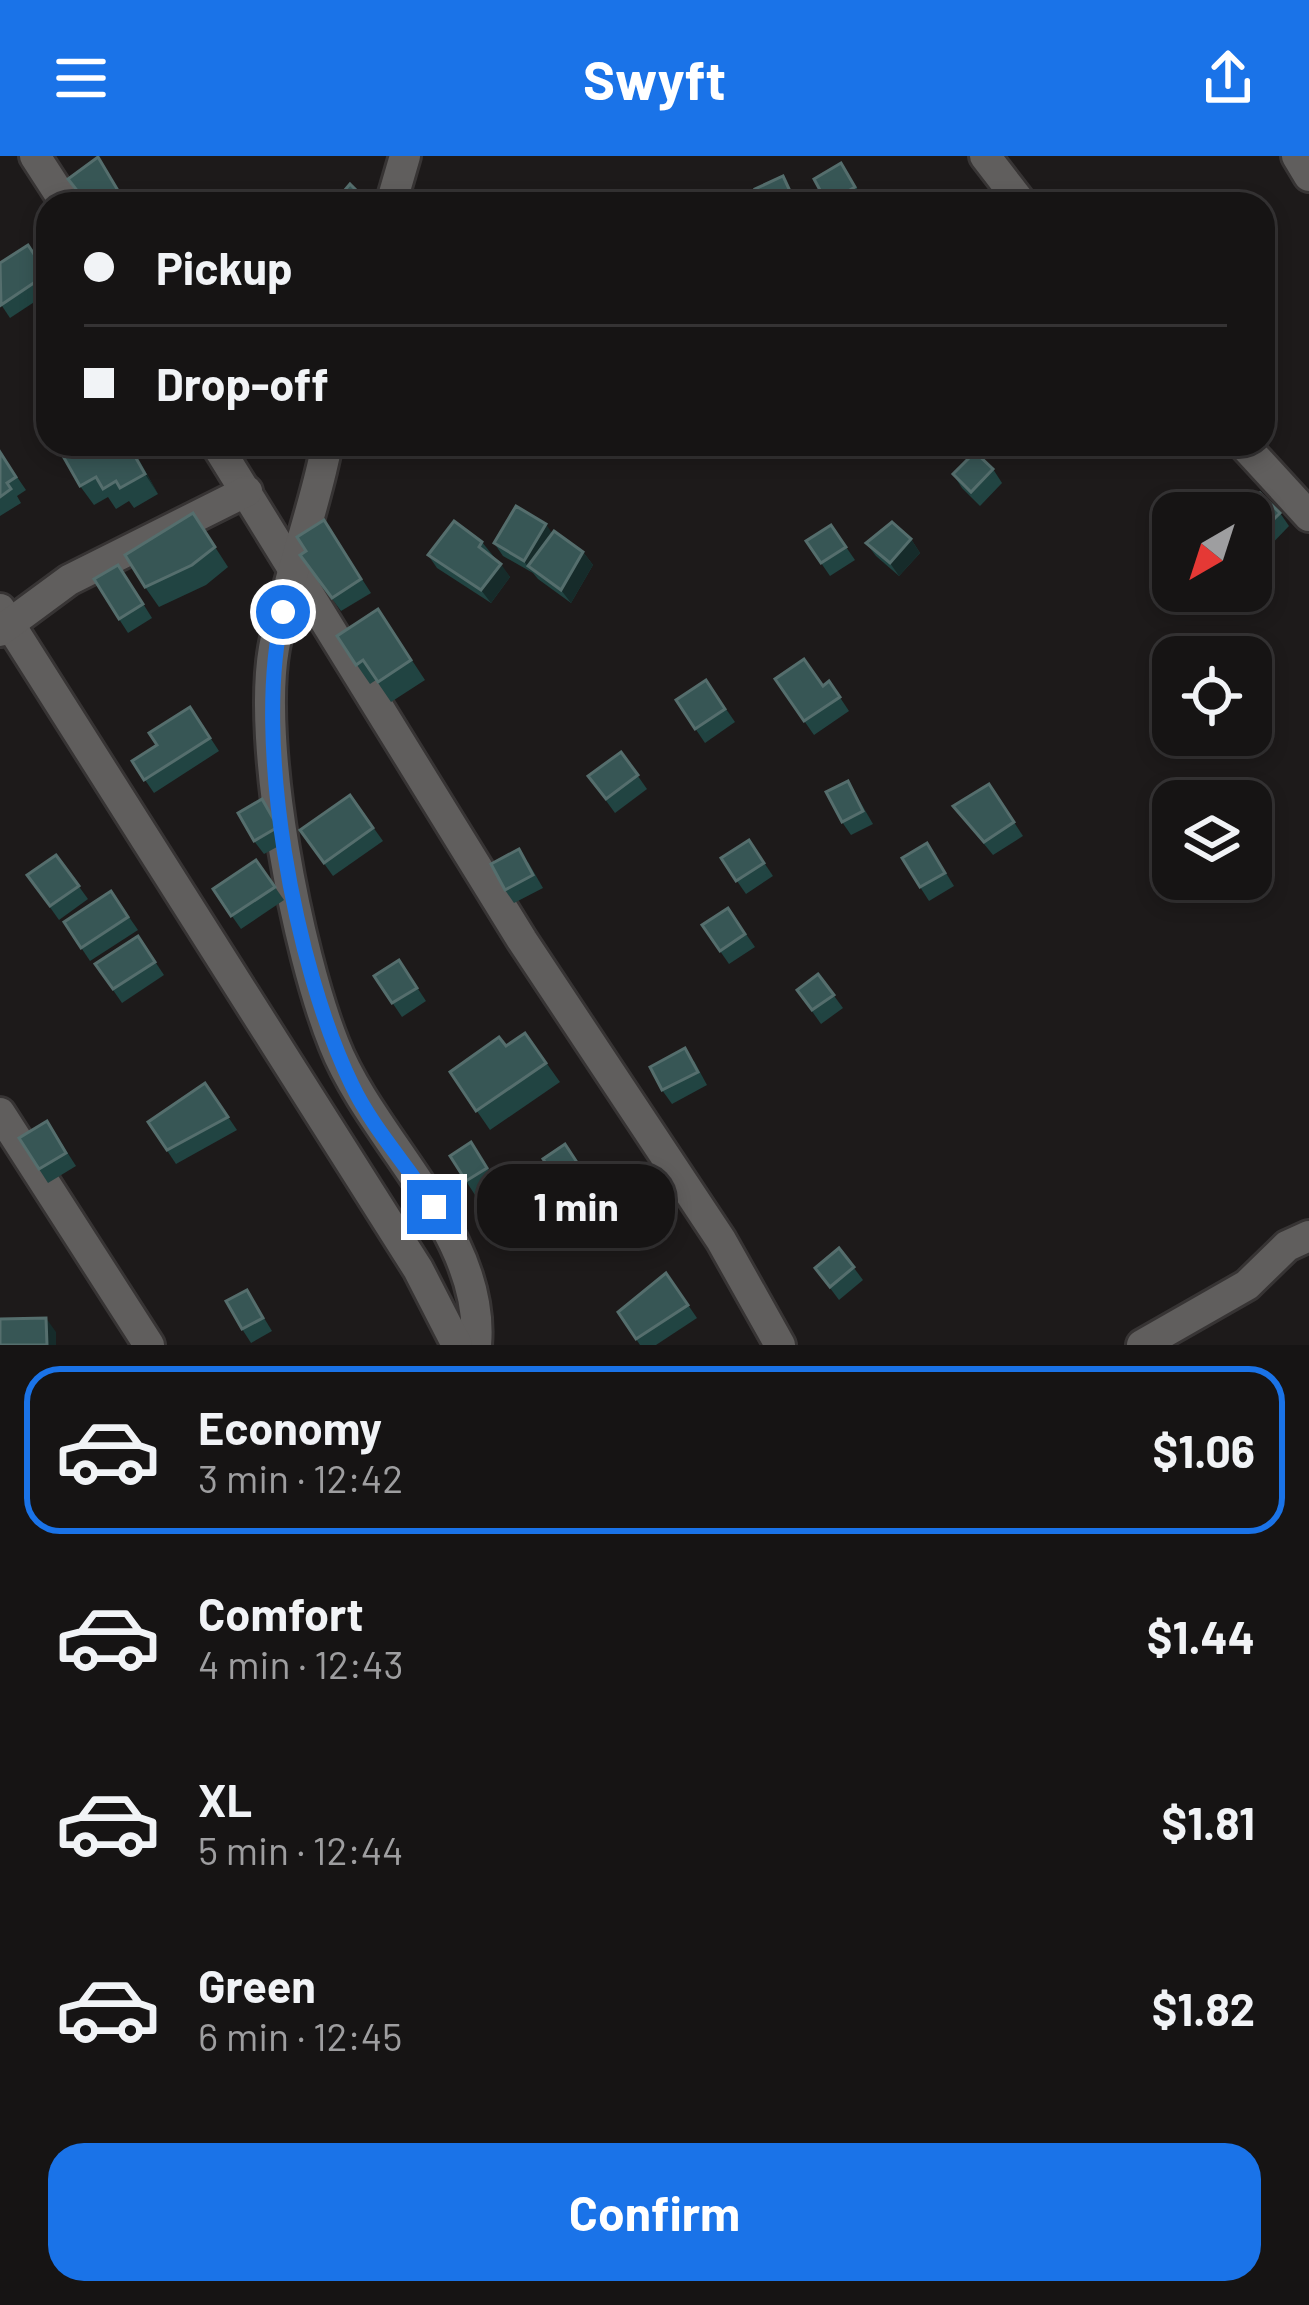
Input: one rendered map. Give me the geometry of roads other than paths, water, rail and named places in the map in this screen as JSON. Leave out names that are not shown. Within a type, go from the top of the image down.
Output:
[{"type":"street","points":[[34,156],[58,192]]},
{"type":"street","points":[[394,192],[405,156]]},
{"type":"street","points":[[986,156],[1013,192]]},
{"type":"street","points":[[1297,156],[1309,176]]},
{"type":"street","points":[[224,456],[522,940],[721,1240],[779,1345]]},
{"type":"street","points":[[324,456],[274,650],[270,709],[305,959],[354,1090],[452,1240],[471,1294],[476,1345]]},
{"type":"street","points":[[1254,456],[1309,516]]},
{"type":"street","points":[[248,491],[69,580],[3,621],[406,1251],[458,1345]]},
{"type":"street","points":[[0,1113],[149,1345]]},
{"type":"street","points":[[1142,1345],[1247,1285],[1287,1246],[1309,1236]]}]
